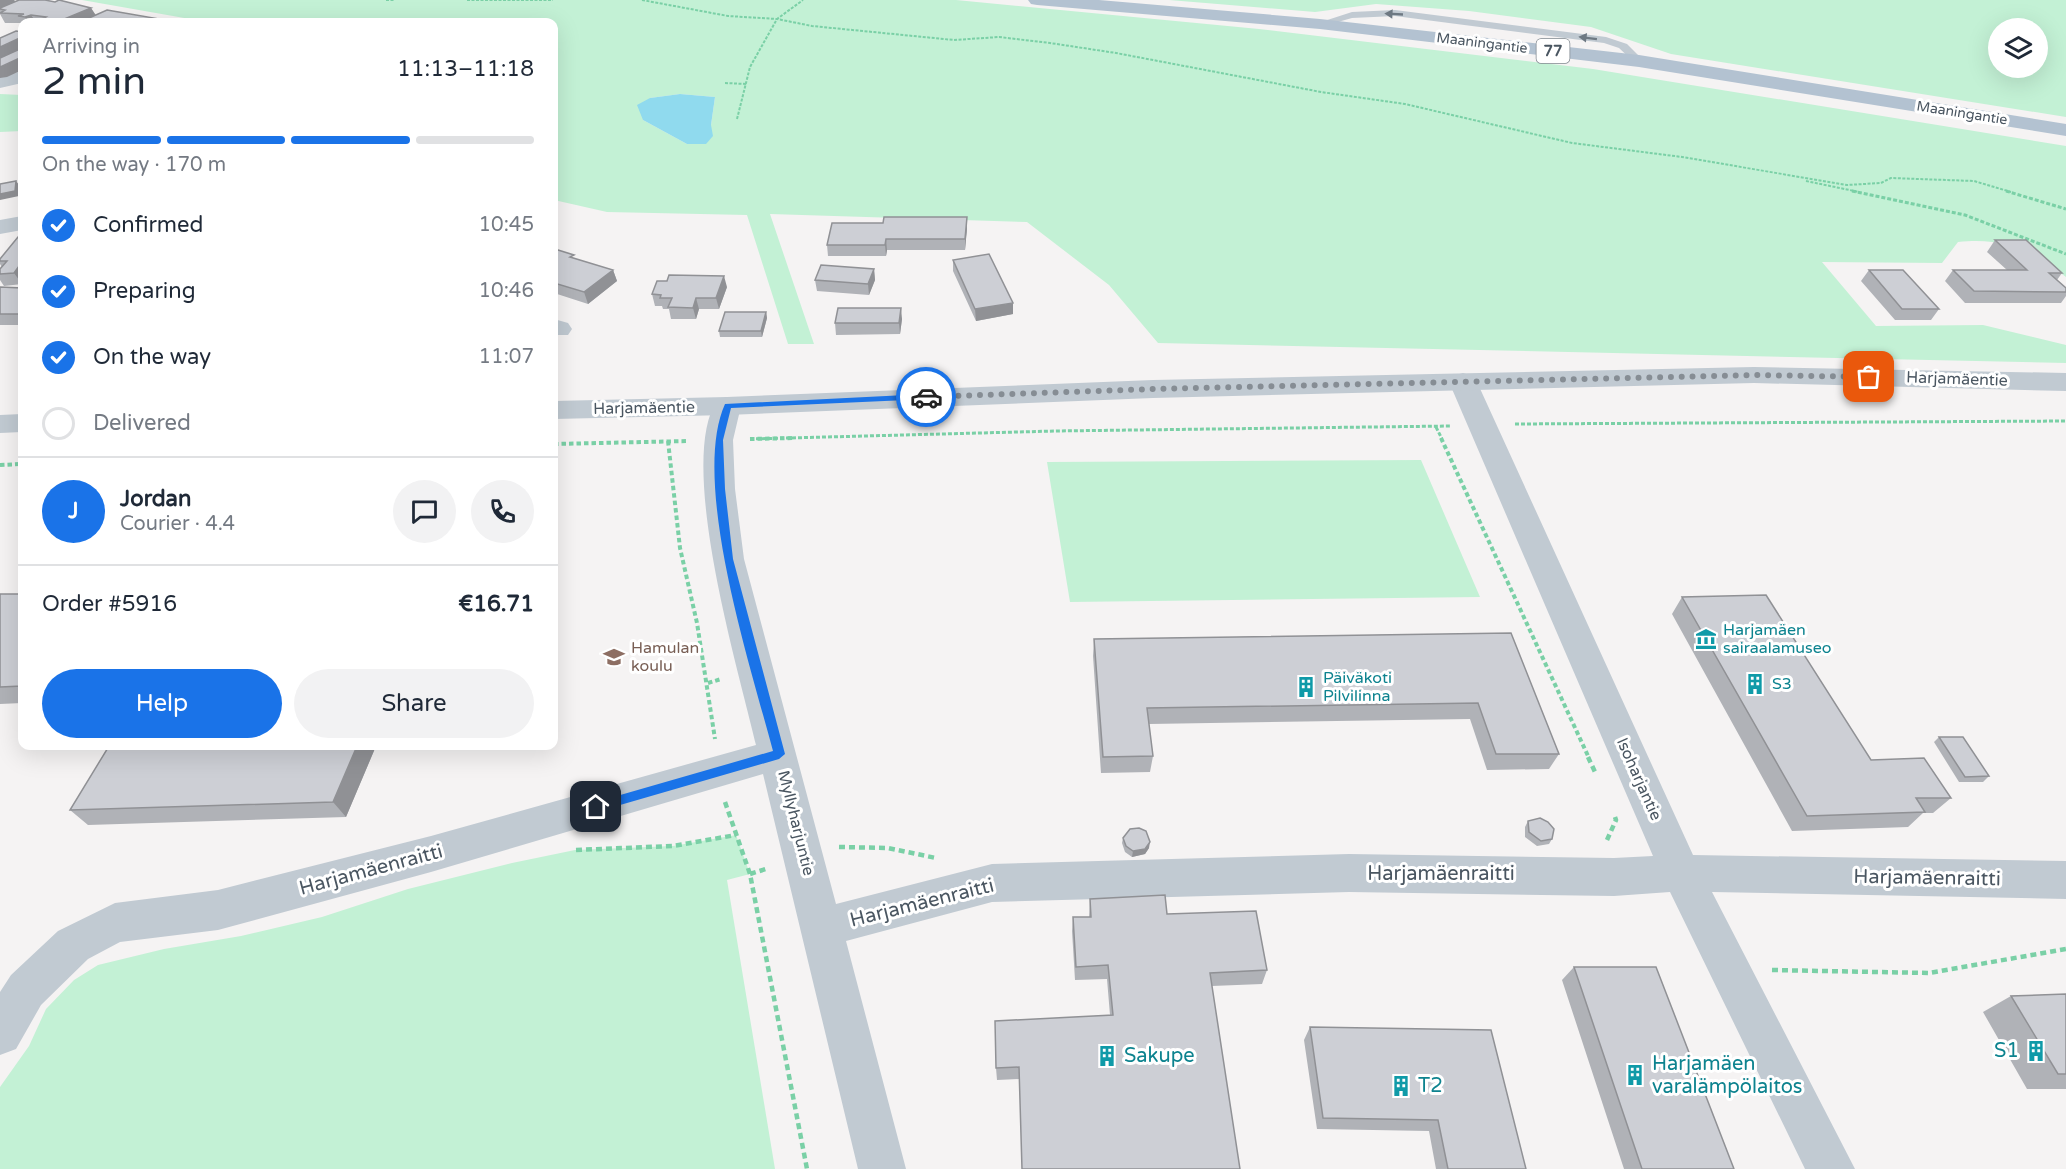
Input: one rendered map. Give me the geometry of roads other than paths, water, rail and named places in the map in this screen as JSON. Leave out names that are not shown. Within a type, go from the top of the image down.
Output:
[{"type":"main road","name":"Maaningantie","points":[[1037,0],[1320,24],[1639,62],[2066,130]]},
{"type":"street","points":[[0,82],[18,78]]},
{"type":"street","points":[[0,227],[18,224]]},
{"type":"street","name":"Harjamäentie","points":[[558,410],[723,423],[1153,389],[1754,375],[2066,382]]},
{"type":"street","name":"Isoharjantie","points":[[1462,382],[1681,873],[1831,1169]]},
{"type":"street","points":[[0,424],[18,423]]},
{"type":"street","name":"Myllyharjuntie","points":[[723,423],[720,489],[728,559],[882,1169]]},
{"type":"street","name":"Harjamäenraitti","points":[[0,1033],[26,990],[33,983],[73,945],[115,923],[218,910],[430,854],[779,754]]},
{"type":"street","name":"Harjamäenraitti","points":[[822,927],[992,883],[1349,873],[1614,877],[1681,873],[2066,880]]},
{"type":"water","points":[[680,94],[715,97],[711,125],[713,136],[706,144],[687,144],[643,120],[637,105],[650,98]]},
{"type":"place","name":"Harjamäen sairaalamuseo","points":[[1706,639]]},
{"type":"place","name":"Hamulan koulu","points":[[614,657]]},
{"type":"place","name":"S3","points":[[1755,684]]},
{"type":"place","name":"Päiväkoti Pilvilinna","points":[[1306,687]]},
{"type":"place","name":"S1","points":[[2036,1051]]},
{"type":"place","name":"Sakupe","points":[[1107,1056]]},
{"type":"place","name":"Harjamäen varalämpölaitos","points":[[1635,1075]]},
{"type":"place","name":"T2","points":[[1401,1086]]}]
